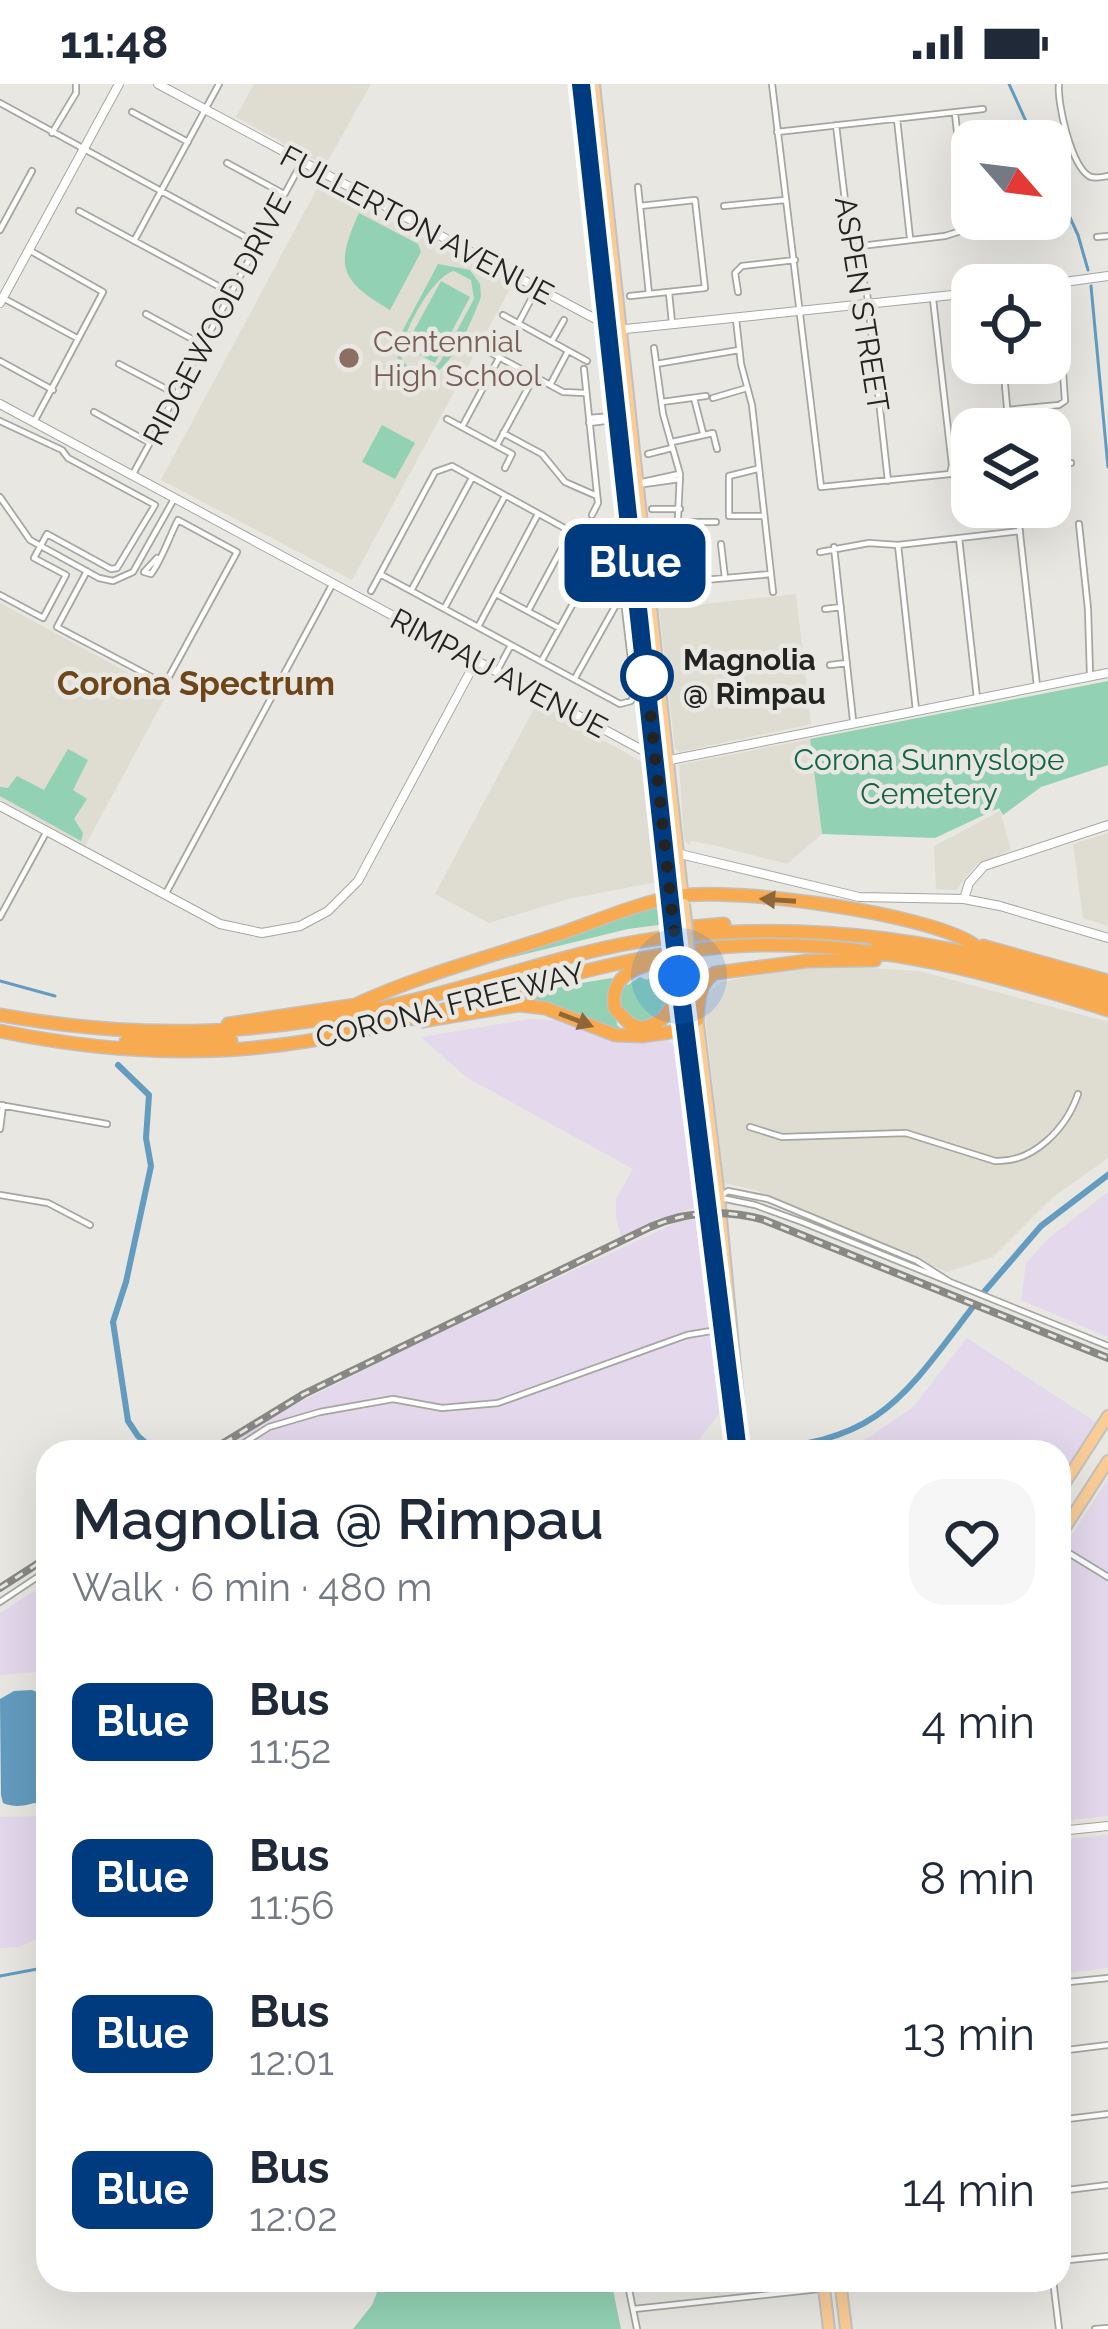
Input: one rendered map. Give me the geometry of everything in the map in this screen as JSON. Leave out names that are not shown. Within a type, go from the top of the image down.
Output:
[{"type":"highway","points":[[350,1007],[469,962],[677,901],[808,902],[954,932],[973,944]]},
{"type":"highway","name":"CORONA FREEWAY","points":[[0,1021],[153,1025],[275,1020],[350,1007],[634,934],[700,925],[833,924],[900,930],[1108,980]]},
{"type":"highway","points":[[0,1021],[204,1033],[283,1028],[576,955],[698,934],[788,929],[875,935],[1019,968],[1108,1000]]},
{"type":"highway","points":[[0,1021],[118,1041],[176,1043],[273,1036],[382,1016],[624,954],[713,942],[795,938],[867,942],[1019,968]]},
{"type":"highway","name":"CORONA FREEWAY","points":[[0,1021],[49,1041],[190,1052],[284,1045],[593,969],[717,949],[797,946],[907,956],[1108,1000]]},
{"type":"highway","points":[[682,971],[673,1006],[656,1025],[630,1024],[615,1009],[615,988],[629,971],[717,949]]},
{"type":"highway","points":[[697,1019],[700,992],[715,973],[807,961],[887,961],[907,956]]},
{"type":"highway","points":[[379,1025],[519,1005],[544,1008],[615,1035],[685,1030]]},
{"type":"highway","points":[[153,1025],[204,1033]]},
{"type":"main road","points":[[1,301],[119,84]]},
{"type":"main road","name":"FULLERTON AVENUE","points":[[158,84],[608,327],[622,330],[951,295]]},
{"type":"main road","points":[[581,84],[622,330],[625,417],[677,901],[685,1030],[739,1440]]},
{"type":"main road","points":[[594,84],[608,327],[625,417]]},
{"type":"main road","points":[[1071,282],[1108,276]]},
{"type":"main road","name":"RIMPAU AVENUE","points":[[0,404],[663,759]]},
{"type":"main road","points":[[632,484],[634,557],[651,663]]},
{"type":"main road","points":[[0,806],[220,924],[250,932],[288,929],[328,911],[358,881],[476,661]]},
{"type":"main road","points":[[663,759],[1108,673]]},
{"type":"main road","points":[[964,899],[969,883],[984,866],[1108,825]]},
{"type":"main road","points":[[672,852],[860,897],[964,899],[1108,938]]},
{"type":"main road","points":[[682,971],[697,1019],[719,1197],[725,1329]]},
{"type":"main road","points":[[685,1030],[697,1019]]},
{"type":"main road","points":[[1071,1473],[1108,1416]]},
{"type":"main road","points":[[1071,1518],[1108,1461]]},
{"type":"main road","points":[[1071,1830],[1108,1826]]},
{"type":"main road","points":[[825,2292],[832,2329]]},
{"type":"main road","points":[[842,2292],[846,2329]]},
{"type":"street","points":[[52,133],[76,84]]},
{"type":"street","points":[[134,241],[219,84]]},
{"type":"street","points":[[772,84],[821,488],[950,474],[933,297]]},
{"type":"street","points":[[1059,84],[1062,120],[1089,176],[1108,176]]},
{"type":"street","points":[[0,103],[258,244]]},
{"type":"street","points":[[777,132],[983,110]]},
{"type":"street","points":[[132,112],[188,142]]},
{"type":"street","points":[[852,248],[964,230],[955,113]]},
{"type":"street","points":[[897,119],[911,240]]},
{"type":"street","name":"ASPEN STREET","points":[[836,125],[852,248],[865,283],[888,482]]},
{"type":"street","points":[[227,163],[284,194]]},
{"type":"street","name":"RIDGEWOOD DRIVE","points":[[133,475],[302,163]]},
{"type":"street","points":[[0,230],[32,171]]},
{"type":"street","points":[[638,188],[650,294]]},
{"type":"street","points":[[630,296],[705,288],[695,200],[640,206]]},
{"type":"street","points":[[724,206],[784,200]]},
{"type":"street","points":[[79,211],[231,293]]},
{"type":"street","points":[[1097,237],[1108,236]]},
{"type":"street","points":[[29,250],[104,292],[34,422]]},
{"type":"street","points":[[738,292],[737,268],[795,260]]},
{"type":"street","points":[[518,323],[536,290]]},
{"type":"street","points":[[669,292],[672,325]]},
{"type":"street","points":[[1,301],[79,340]]},
{"type":"street","points":[[146,314],[203,345]]},
{"type":"street","points":[[502,315],[587,361]]},
{"type":"street","points":[[736,318],[773,592]]},
{"type":"street","points":[[552,342],[564,320]]},
{"type":"street","points":[[654,348],[680,476],[677,539],[682,603]]},
{"type":"street","points":[[482,349],[563,392],[586,393]]},
{"type":"street","points":[[656,364],[739,350]]},
{"type":"street","points":[[550,385],[568,351]]},
{"type":"street","points":[[462,427],[499,358]]},
{"type":"street","points":[[0,361],[52,390]]},
{"type":"street","points":[[119,364],[176,394]]},
{"type":"street","points":[[584,369],[597,496],[592,515]]},
{"type":"street","points":[[497,446],[534,377]]},
{"type":"street","points":[[1028,408],[1059,405],[1065,401],[1064,384]]},
{"type":"street","points":[[662,402],[747,388]]},
{"type":"street","points":[[694,398],[704,435]]},
{"type":"street","points":[[94,412],[150,443]]},
{"type":"street","points":[[589,420],[625,417]]},
{"type":"street","points":[[446,419],[512,454],[505,468]]},
{"type":"street","points":[[0,421],[62,450],[68,458],[154,505],[117,568],[47,534],[34,558],[66,575],[43,618],[0,595]]},
{"type":"street","points":[[648,454],[713,433],[717,449]]},
{"type":"street","points":[[503,434],[542,454],[565,482],[597,496]]},
{"type":"street","points":[[371,591],[435,472],[452,466],[619,558],[634,557]]},
{"type":"street","points":[[759,469],[729,476],[729,516],[762,516]]},
{"type":"street","points":[[632,484],[680,476]]},
{"type":"street","points":[[411,591],[472,478]]},
{"type":"street","points":[[444,609],[505,496]]},
{"type":"street","points":[[0,497],[25,536],[105,580],[117,580],[137,567],[175,498]]},
{"type":"street","points":[[652,509],[680,509]]},
{"type":"street","points":[[478,627],[538,514]]},
{"type":"street","points":[[87,571],[57,627],[165,684],[237,552],[178,520],[157,558],[144,572],[137,567]]},
{"type":"street","points":[[680,522],[716,522]]},
{"type":"street","points":[[1079,524],[1090,675]]},
{"type":"street","points":[[1020,528],[1037,686]]},
{"type":"street","points":[[528,611],[571,531]]},
{"type":"street","points":[[820,551],[1020,531]]},
{"type":"street","points":[[959,538],[977,698]]},
{"type":"street","points":[[721,544],[725,578]]},
{"type":"street","points":[[898,545],[916,710]]},
{"type":"street","points":[[834,547],[853,723]]},
{"type":"street","points":[[542,662],[603,549]]},
{"type":"street","points":[[380,574],[620,704],[631,701],[635,693],[619,558]]},
{"type":"street","points":[[682,582],[771,574]]},
{"type":"street","points":[[165,895],[333,583]]},
{"type":"street","points":[[496,593],[559,628]]},
{"type":"street","points":[[575,679],[616,605],[622,604]]},
{"type":"street","points":[[825,609],[841,607]]},
{"type":"street","points":[[496,671],[511,645]]},
{"type":"street","points":[[830,665],[847,663]]},
{"type":"street","points":[[0,917],[47,831]]},
{"type":"street","points":[[750,1127],[782,1137],[906,1133],[1008,1162],[1029,1155],[1042,1144],[1066,1118],[1078,1094]]},
{"type":"street","points":[[0,1129],[2,1105],[107,1124]]},
{"type":"street","points":[[704,1192],[771,1210],[1108,1346]]},
{"type":"street","points":[[0,1195],[48,1203],[90,1225]]},
{"type":"street","points":[[249,1440],[269,1427],[320,1412],[393,1399],[442,1408],[498,1403],[687,1335],[725,1329]]},
{"type":"street","points":[[1071,1554],[1108,1577]]},
{"type":"street","points":[[0,1602],[36,1578]]},
{"type":"street","points":[[1071,1982],[1108,1978]]},
{"type":"street","points":[[1071,2050],[1108,2045]]},
{"type":"street","points":[[1071,2119],[1108,2114]]},
{"type":"street","points":[[1071,2190],[1108,2186]]},
{"type":"street","points":[[1071,2260],[1108,2256]]},
{"type":"street","points":[[629,2292],[637,2329]]},
{"type":"street","points":[[634,2309],[763,2292]]},
{"type":"street","points":[[1054,2292],[1059,2329]]},
{"type":"street","points":[[1095,2329],[1108,2328]]},
{"type":"shaded area","points":[[254,84],[371,84],[325,166],[236,117]]},
{"type":"shaded area","name":"Centennial High School","points":[[320,183],[512,285],[352,580],[161,480]]},
{"type":"shaded area","points":[[796,594],[811,724],[679,752],[659,609]]},
{"type":"shaded area","points":[[0,603],[167,694],[85,846],[0,799]]},
{"type":"shaded area","points":[[537,703],[651,767],[656,859],[661,861],[662,881],[568,899],[489,923],[435,894]]},
{"type":"shaded area","points":[[810,739],[822,834],[787,864],[713,845],[691,841],[689,845],[684,840],[679,765]]},
{"type":"shaded area","points":[[1000,811],[1011,850],[975,866],[956,890],[936,889],[934,846]]},
{"type":"shaded area","points":[[1108,833],[1108,926],[1083,918],[1073,844]]},
{"type":"shaded area","points":[[832,966],[919,971],[1108,1022],[1108,1158],[1053,1197],[993,1257],[947,1272],[755,1190],[724,1183],[703,997],[722,982]]},
{"type":"shaded area","points":[[531,1019],[561,1021],[625,1041],[667,1039],[674,1046],[699,1207],[657,1219],[621,1237],[616,1199],[633,1169],[466,1077],[421,1037]]},
{"type":"shaded area","points":[[1108,1192],[1108,1337],[1021,1300],[1026,1263],[1049,1238]]},
{"type":"shaded area","points":[[678,1222],[701,1222],[722,1410],[699,1440],[237,1440],[279,1413],[409,1347]]},
{"type":"shaded area","points":[[967,1338],[1097,1423],[1071,1463],[1071,1440],[863,1440],[913,1407]]},
{"type":"shaded area","points":[[1108,1479],[1108,1816],[1071,1820],[1071,1536]]},
{"type":"shaded area","points":[[36,1590],[36,1672],[0,1675],[0,1613]]},
{"type":"shaded area","points":[[36,1816],[36,1939],[19,1947],[0,1948],[0,1817]]},
{"type":"shaded area","points":[[1108,1835],[1108,1968],[1071,1973],[1071,1839]]},
{"type":"green space","points":[[359,213],[418,244],[421,252],[390,310],[360,290],[346,270],[347,246]]},
{"type":"green space","points":[[438,264],[470,270],[480,284],[481,297],[460,343],[439,370],[427,377],[399,367],[396,343]],"holes":[[[454,271],[471,280],[474,299],[440,362],[431,371],[414,372],[402,361],[402,351],[418,310],[445,275]]]},
{"type":"green space","points":[[441,281],[470,297],[435,363],[405,347]]},
{"type":"green space","points":[[382,425],[415,443],[395,479],[362,462]]},
{"type":"green space","name":"Corona Sunnyslope Cemetery","points":[[1108,681],[1108,765],[1041,787],[1003,815],[999,808],[935,838],[822,834],[810,739]]},
{"type":"green space","points":[[68,749],[88,760],[73,790],[87,799],[74,819],[83,833],[81,841],[0,796],[0,787],[8,788],[17,776],[44,790]]},
{"type":"green space","points":[[661,904],[666,924],[468,968]]},
{"type":"green space","points":[[654,973],[662,980],[662,992],[670,993],[656,1019],[635,1019],[619,1005],[623,983],[640,977],[647,980]]},
{"type":"green space","points":[[612,978],[617,1025],[625,1032],[514,1001],[545,991]]},
{"type":"green space","points":[[377,2292],[613,2292],[621,2329],[353,2329]]},
{"type":"water","points":[[14,1691],[36,1692],[36,1803],[21,1806],[3,1803],[1,1795],[0,1699]]},
{"type":"waterway","points":[[1009,84],[1025,120]]},
{"type":"waterway","points":[[1071,220],[1088,270]]},
{"type":"waterway","points":[[1091,286],[1108,467]]},
{"type":"waterway","points":[[0,981],[55,996]]},
{"type":"waterway","points":[[118,1065],[149,1095],[146,1138],[151,1166],[113,1322],[128,1421],[142,1440]]},
{"type":"waterway","points":[[984,1292],[1041,1226],[1108,1175]]},
{"type":"waterway","points":[[821,1440],[855,1428],[903,1393],[972,1308]]},
{"type":"waterway","points":[[0,1976],[36,1969]]},
{"type":"railway","points":[[229,1440],[304,1394],[650,1227],[692,1215],[721,1213],[764,1220],[1108,1358]]},
{"type":"railway","points":[[0,1588],[36,1565]]},
{"type":"bus line","name":"Blue","points":[[581,84],[674,939],[736,1440]]},
{"type":"place","name":"Centennial High School","points":[[349,358]]},
{"type":"place","name":"Magnolia @ Rimpau","points":[[647,676]]},
{"type":"district","name":"Corona Spectrum","points":[[196,683]]},
{"type":"route","points":[[647,676],[645,664],[679,976]]}]
